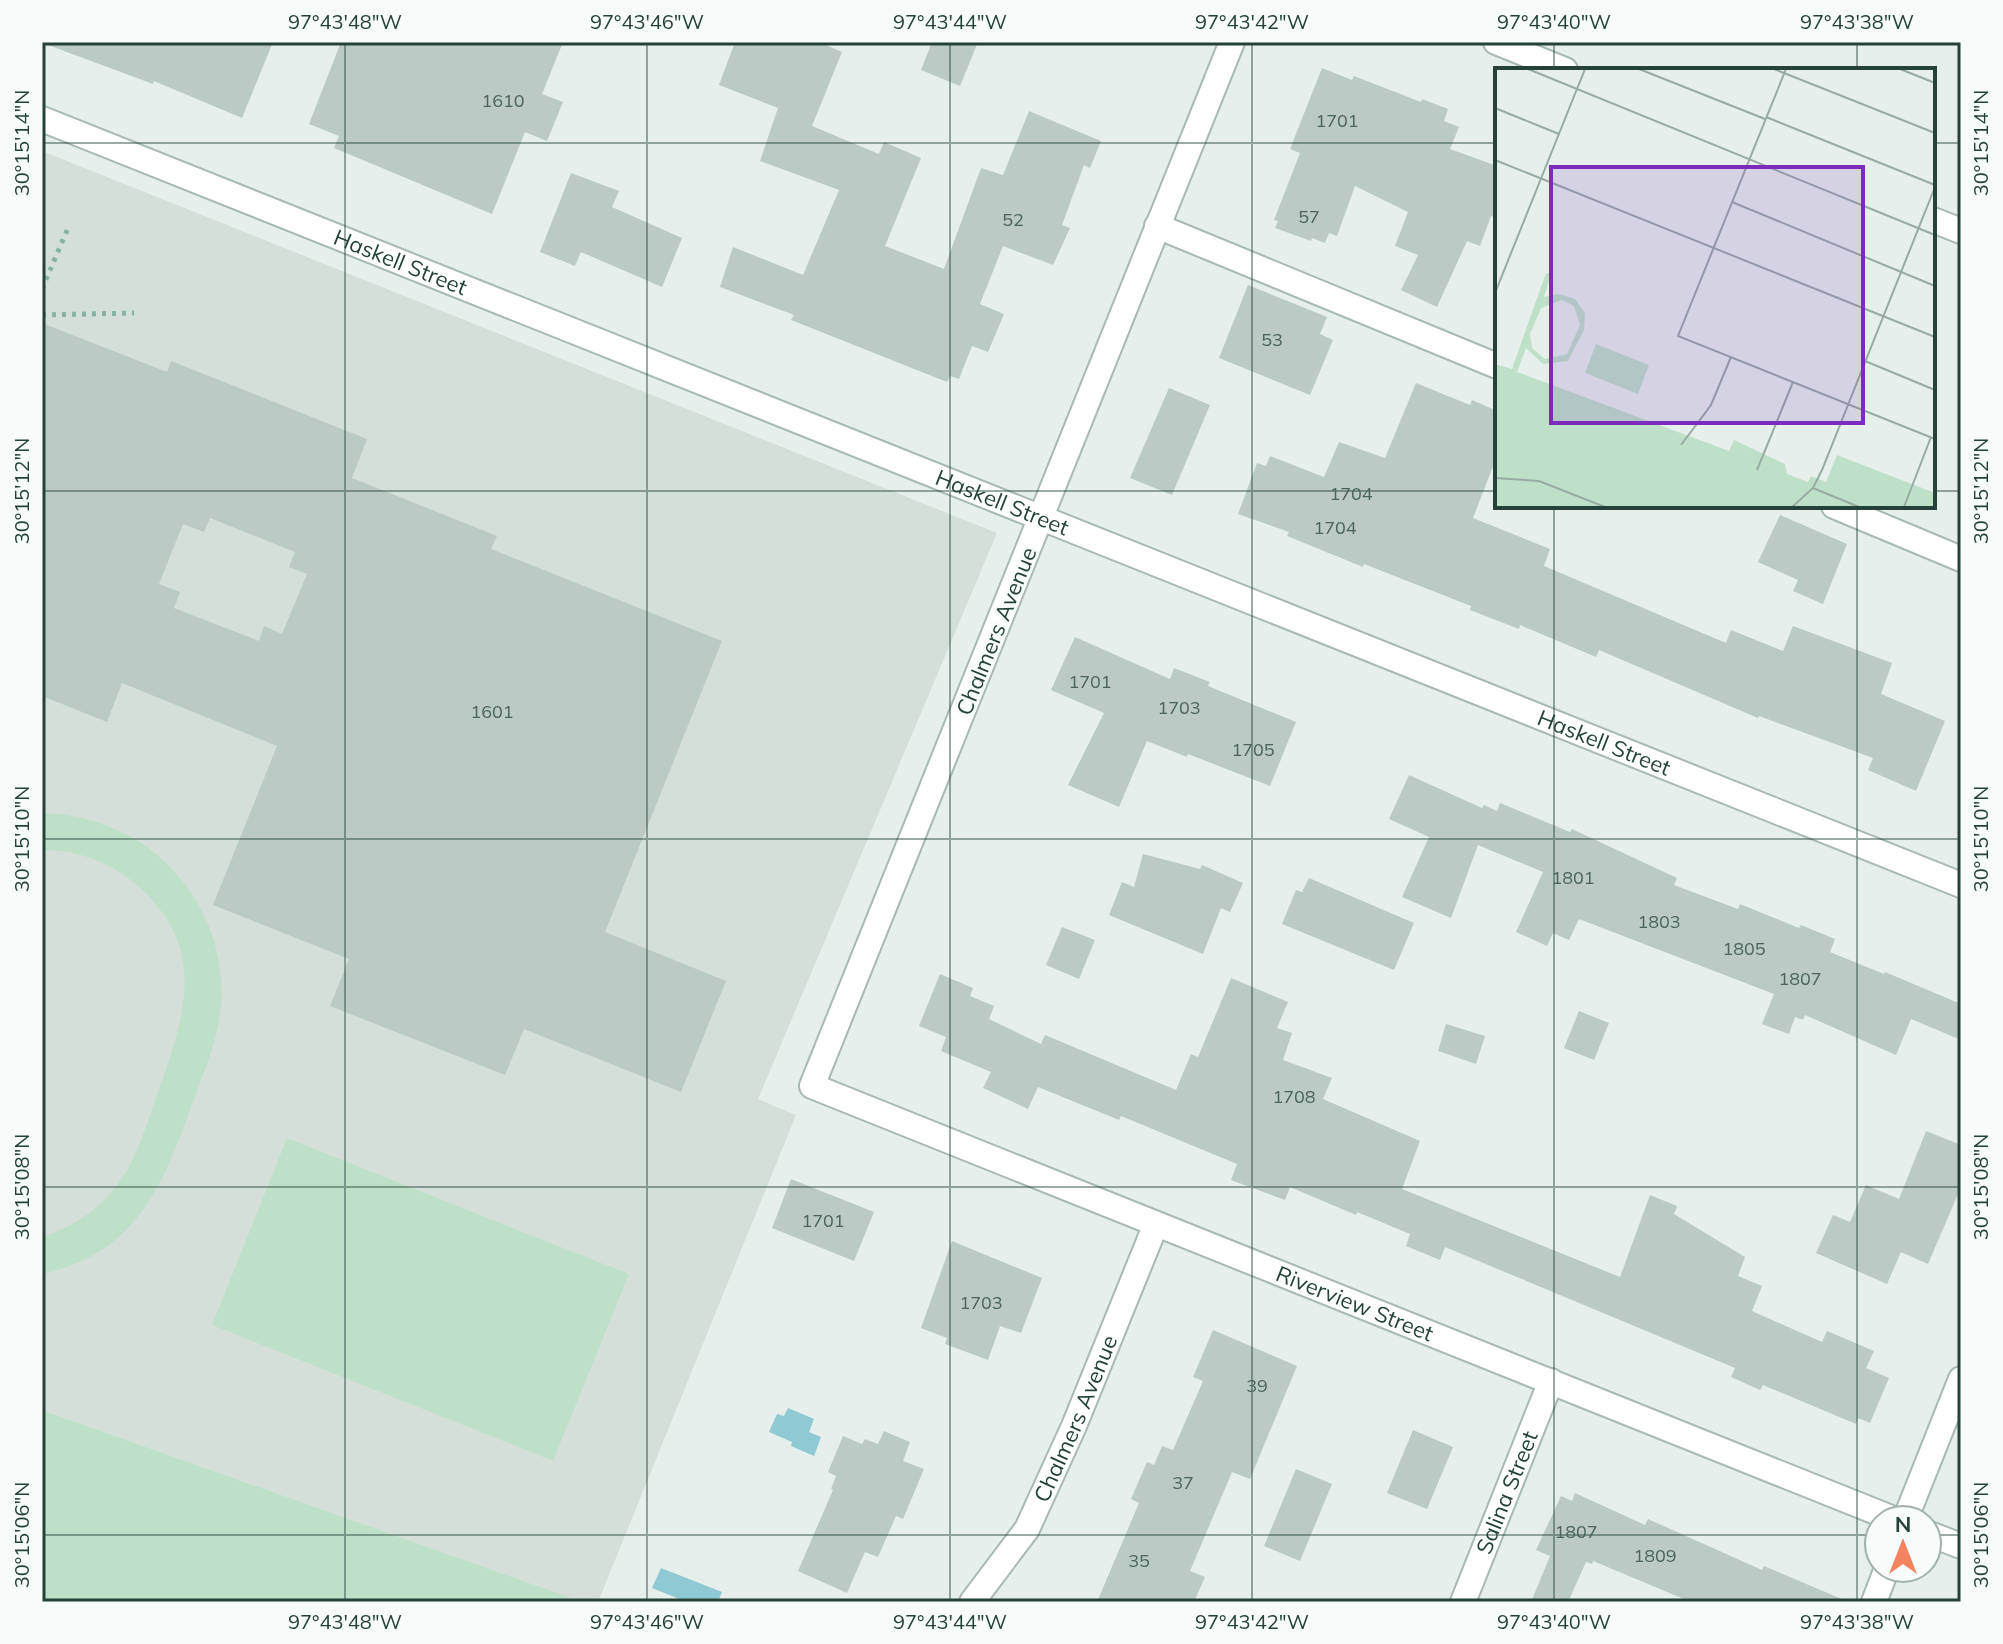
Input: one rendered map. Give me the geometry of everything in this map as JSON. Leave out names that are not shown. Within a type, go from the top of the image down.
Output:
[{"type":"street","name":"Chalmers Avenue","points":[[812,1086],[1232,42]]},
{"type":"street","points":[[1496,42],[1560,68]]},
{"type":"street","name":"Haskell Street","points":[[42,119],[1961,885]]},
{"type":"street","points":[[1935,221],[1961,231]]},
{"type":"street","points":[[1157,226],[1495,365]]},
{"type":"street","points":[[1839,508],[1961,559]]},
{"type":"street","name":"Riverview Street","points":[[812,1086],[1863,1507]]},
{"type":"street","name":"Chalmers Avenue","points":[[972,1602],[1027,1529],[1074,1426],[1156,1224]]},
{"type":"street","points":[[1911,1504],[1961,1379]]},
{"type":"street","name":"Salina Street","points":[[1463,1602],[1551,1381]]},
{"type":"path","points":[[42,289],[68,228]]},
{"type":"path","points":[[42,315],[134,313]]},
{"type":"shaded area","points":[[42,151],[997,533],[758,1099],[796,1115],[598,1602],[582,1602],[42,1410]]},
{"type":"green space","points":[[42,814],[80,817],[118,830],[140,842],[180,877],[207,922],[216,947],[221,973],[221,999],[213,1047],[169,1164],[156,1190],[122,1234],[100,1251],[74,1265],[42,1274],[42,1237],[69,1226],[91,1211],[111,1192],[128,1169],[169,1061],[182,1008],[184,982],[182,957],[174,933],[160,909],[138,886],[105,864],[68,852],[42,850]]},
{"type":"green space","points":[[287,1138],[629,1274],[553,1461],[212,1325]]},
{"type":"green space","points":[[42,1410],[577,1600],[582,1602],[42,1602]]},
{"type":"water","points":[[788,1408],[814,1419],[809,1432],[821,1437],[814,1456],[769,1432],[777,1414],[784,1416]]},
{"type":"water","points":[[661,1568],[722,1592],[718,1602],[687,1602],[652,1588]]},
{"type":"building","points":[[49,42],[273,42],[242,118],[154,81],[153,84],[48,45]]},
{"type":"building","points":[[341,42],[563,42],[542,94],[563,102],[547,141],[525,132],[492,214],[334,148],[339,136],[309,124]]},
{"type":"building","points":[[735,42],[819,42],[842,52],[812,126],[879,154],[884,142],[921,158],[885,246],[944,269],[981,168],[1003,175],[1029,111],[1101,141],[1090,168],[1084,165],[1062,225],[1070,228],[1053,265],[1003,246],[980,304],[1004,314],[988,352],[972,346],[959,379],[950,376],[947,382],[791,320],[794,315],[720,287],[733,247],[803,275],[839,190],[760,161],[778,108],[719,85]]},
{"type":"building","points":[[932,42],[978,42],[960,86],[921,70]]},
{"type":"building","points":[[1322,68],[1352,80],[1354,76],[1448,109],[1444,121],[1459,127],[1450,149],[1495,165],[1495,217],[1491,216],[1480,246],[1467,241],[1437,307],[1401,290],[1418,255],[1395,246],[1408,212],[1355,186],[1337,236],[1329,233],[1325,243],[1275,228],[1278,221],[1274,220],[1300,153],[1290,149]]},
{"type":"building","points":[[571,173],[619,191],[612,207],[682,238],[662,287],[581,252],[575,266],[540,252]]},
{"type":"building","points":[[1248,285],[1327,317],[1320,334],[1333,340],[1310,395],[1219,358]]},
{"type":"building","points":[[42,323],[167,372],[171,361],[367,439],[352,478],[497,536],[491,549],[722,641],[605,932],[726,981],[681,1092],[524,1029],[505,1075],[330,1006],[349,959],[213,905],[277,746],[122,683],[107,722],[42,696]],"holes":[[[210,518],[295,552],[289,567],[307,574],[282,634],[264,626],[259,641],[174,608],[180,592],[159,584],[183,524],[204,532]]]},
{"type":"building","points":[[1416,383],[1470,405],[1472,400],[1495,410],[1495,461],[1473,518],[1550,549],[1544,566],[1726,643],[1731,630],[1783,651],[1793,626],[1892,663],[1881,694],[1945,721],[1916,791],[1868,770],[1873,758],[1758,718],[1599,650],[1596,657],[1520,625],[1519,629],[1470,610],[1471,606],[1364,564],[1363,567],[1287,536],[1289,532],[1238,514],[1257,463],[1266,466],[1270,456],[1324,477],[1339,442],[1385,458]]},
{"type":"building","points":[[1169,388],[1210,405],[1172,495],[1130,478]]},
{"type":"building","points":[[1780,515],[1847,544],[1823,604],[1793,591],[1798,580],[1758,562]]},
{"type":"building","points":[[1075,637],[1170,679],[1174,668],[1210,682],[1208,686],[1296,722],[1270,786],[1147,741],[1119,807],[1068,785],[1104,713],[1051,690]]},
{"type":"building","points":[[1409,775],[1482,808],[1484,805],[1497,811],[1500,803],[1570,832],[1572,829],[1677,878],[1674,885],[1738,909],[1740,904],[1835,939],[1830,952],[1961,1004],[1961,1040],[1911,1019],[1896,1055],[1805,1015],[1803,1020],[1795,1017],[1789,1034],[1762,1024],[1774,994],[1579,919],[1569,940],[1553,933],[1547,946],[1516,932],[1543,872],[1478,845],[1451,918],[1402,897],[1429,837],[1389,819]]},
{"type":"building","points":[[1143,854],[1200,869],[1202,865],[1243,883],[1230,912],[1221,908],[1203,954],[1109,915],[1122,882],[1134,887]]},
{"type":"building","points":[[1309,878],[1414,923],[1394,970],[1282,924],[1296,890],[1302,892]]},
{"type":"building","points":[[1062,927],[1095,940],[1079,979],[1046,965]]},
{"type":"building","points":[[940,974],[973,988],[970,996],[994,1006],[989,1019],[1041,1044],[1045,1035],[1176,1090],[1191,1054],[1198,1057],[1231,978],[1288,1002],[1277,1028],[1292,1033],[1283,1060],[1332,1078],[1323,1099],[1420,1141],[1402,1189],[1620,1277],[1650,1195],[1677,1206],[1674,1214],[1745,1257],[1738,1276],[1762,1286],[1752,1311],[1822,1342],[1827,1331],[1874,1351],[1866,1368],[1889,1378],[1870,1423],[1858,1418],[1856,1424],[1763,1385],[1760,1390],[1731,1377],[1735,1368],[1445,1247],[1440,1260],[1406,1246],[1410,1234],[1357,1212],[1356,1215],[1290,1187],[1285,1200],[1231,1180],[1237,1164],[1121,1116],[1119,1120],[1038,1087],[1028,1109],[983,1088],[991,1072],[941,1051],[946,1037],[919,1026]]},
{"type":"building","points":[[1579,1011],[1609,1023],[1594,1060],[1564,1048]]},
{"type":"building","points":[[1446,1024],[1485,1036],[1476,1064],[1438,1051]]},
{"type":"building","points":[[1926,1131],[1961,1145],[1961,1187],[1928,1264],[1901,1252],[1887,1284],[1816,1253],[1833,1215],[1850,1222],[1866,1185],[1899,1199]]},
{"type":"building","points":[[791,1179],[874,1212],[854,1261],[772,1228]]},
{"type":"building","points":[[952,1241],[1042,1278],[1021,1333],[1000,1326],[988,1360],[945,1344],[947,1338],[921,1328]]},
{"type":"building","points":[[1213,1330],[1297,1366],[1250,1479],[1232,1472],[1190,1571],[1205,1577],[1194,1602],[1097,1602],[1139,1503],[1131,1499],[1147,1462],[1154,1465],[1162,1446],[1173,1450],[1203,1381],[1193,1377]]},
{"type":"building","points":[[1413,1430],[1453,1447],[1427,1509],[1387,1493]]},
{"type":"building","points":[[884,1431],[910,1442],[903,1461],[924,1469],[903,1519],[896,1516],[878,1557],[865,1552],[847,1593],[798,1571],[833,1490],[836,1476],[828,1472],[843,1436],[862,1444],[865,1439],[878,1444]]},
{"type":"building","points":[[1296,1469],[1332,1484],[1300,1561],[1264,1546]]},
{"type":"building","points":[[1575,1493],[1645,1525],[1648,1519],[1762,1570],[1764,1566],[1849,1602],[1691,1602],[1593,1561],[1592,1564],[1586,1562],[1568,1602],[1531,1602],[1550,1556],[1536,1550],[1561,1496],[1572,1501]]}]
